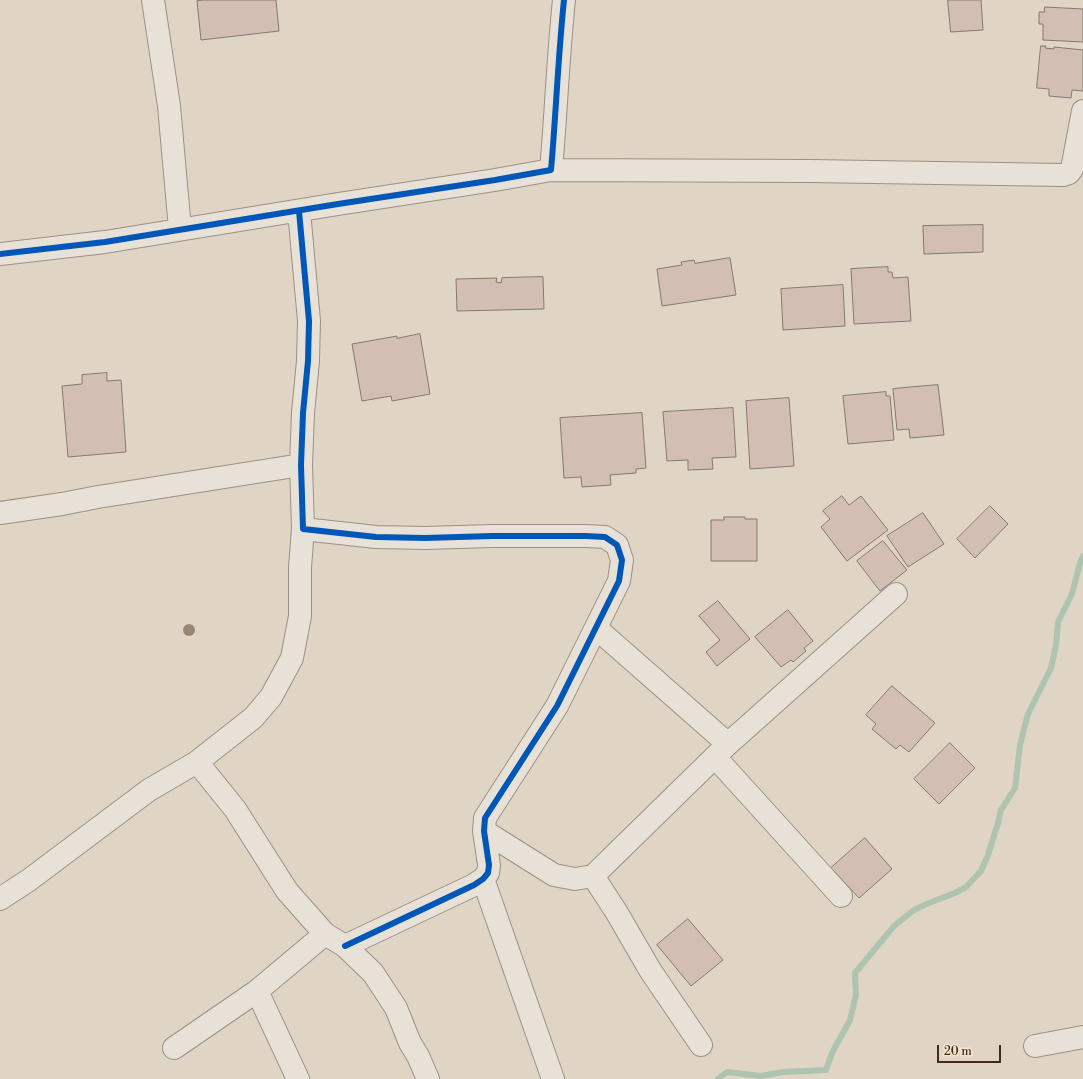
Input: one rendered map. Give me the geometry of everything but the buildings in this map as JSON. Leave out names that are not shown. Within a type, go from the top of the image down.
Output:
[{"type":"street","points":[[153,0],[169,106],[180,230]]},
{"type":"street","points":[[551,170],[564,0]]},
{"type":"street","points":[[0,254],[105,242],[551,170],[810,171],[1063,175],[1072,169],[1083,110]]},
{"type":"street","points":[[0,899],[29,880],[149,790],[197,762],[253,718],[270,697],[292,658],[300,616],[300,567],[303,529],[301,465],[309,321],[298,211]]},
{"type":"street","points":[[0,513],[301,465]]},
{"type":"street","points":[[303,529],[376,536],[425,538],[492,536],[604,537],[617,545],[622,560],[619,581],[557,706],[485,818],[484,831],[489,865],[488,874],[483,879],[467,888],[345,946]]},
{"type":"street","points":[[484,831],[554,876],[575,879],[593,876],[721,750],[896,594]]},
{"type":"street","points":[[596,628],[721,750],[841,896]]},
{"type":"street","points":[[197,762],[235,809],[288,891],[325,934],[345,946],[373,973],[396,1008],[410,1043],[418,1056],[428,1079]]},
{"type":"street","points":[[593,876],[650,970],[701,1045]]},
{"type":"street","points":[[483,879],[554,1079]]},
{"type":"street","points":[[174,1048],[257,991],[325,934]]},
{"type":"street","points":[[257,991],[298,1079]]},
{"type":"street","points":[[1036,1046],[1083,1037]]},
{"type":"waterway","points":[[718,1079],[727,1072],[761,1076],[783,1072],[826,1070],[832,1053],[850,1020],[856,995],[855,973],[894,926],[914,910],[966,887],[981,871],[988,855],[1001,810],[1015,788],[1020,745],[1028,714],[1051,668],[1056,645],[1058,622],[1072,594],[1083,556]]},
{"type":"cycle path","points":[[0,254],[105,242],[551,170],[564,0]]},
{"type":"cycle path","points":[[299,211],[309,321],[308,361],[303,413],[301,465],[303,529],[376,537],[605,537],[617,545],[622,560],[619,581],[557,706],[485,818],[484,831],[489,865],[488,873],[483,879],[474,885],[345,946]]}]
